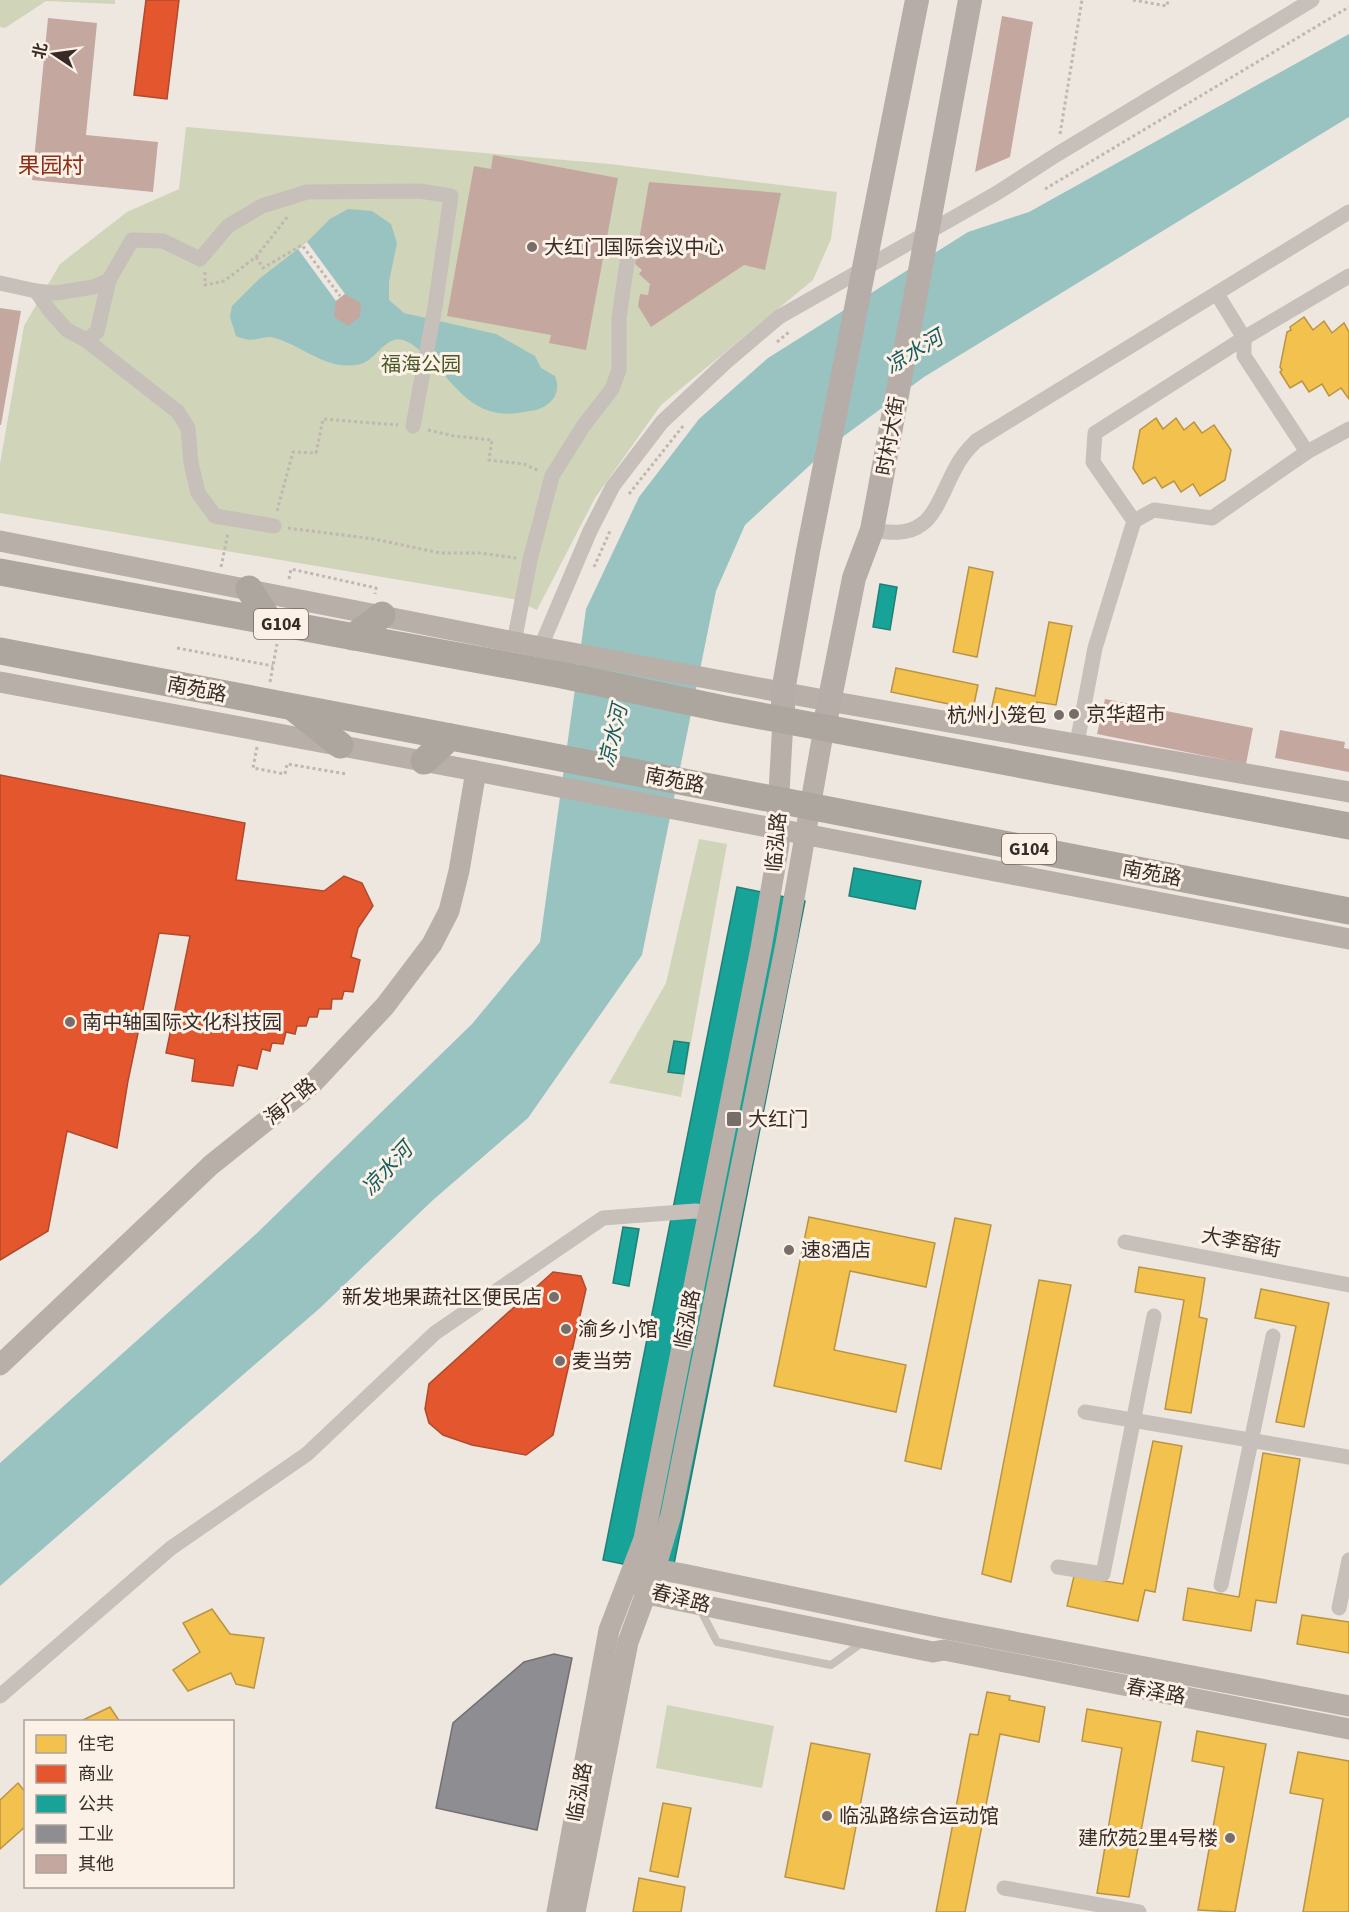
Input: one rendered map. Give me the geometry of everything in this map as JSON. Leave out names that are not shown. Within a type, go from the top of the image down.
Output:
[{"type":"highway","name":"G104","points":[[0,572],[274,628],[564,663],[724,709],[1349,826]]},
{"type":"highway","points":[[249,589],[274,628]]},
{"type":"highway","points":[[352,637],[382,615]]},
{"type":"highway","name":"南苑路","points":[[0,651],[1349,911]]},
{"type":"highway","points":[[293,707],[340,746]]},
{"type":"highway","points":[[424,761],[450,736]]},
{"type":"main road","points":[[783,720],[783,691],[808,551],[916,0]]},
{"type":"main road","name":"时村大街","points":[[824,728],[854,578],[872,530],[970,0]]},
{"type":"street","points":[[541,646],[590,531],[613,486],[662,422],[726,362],[779,317],[997,193],[1312,0]]},
{"type":"street","points":[[86,340],[97,332],[109,280],[132,240],[163,240],[200,259],[228,226],[262,206],[307,192],[420,191],[451,196],[435,307],[413,426]]},
{"type":"street","points":[[872,530],[892,533],[910,530],[924,524],[956,466],[976,441],[1349,212]]},
{"type":"street","points":[[514,642],[530,560],[552,476],[584,425],[612,390],[619,370],[619,318],[629,248]]},
{"type":"street","points":[[1134,521],[1093,462],[1095,433],[1244,338],[1349,276]]},
{"type":"street","points":[[0,283],[36,291],[70,291],[93,287],[109,280]]},
{"type":"street","points":[[36,291],[67,330],[86,340],[178,412],[188,428],[191,463],[198,493],[215,516],[274,526]]},
{"type":"street","points":[[1217,294],[1244,338],[1244,356],[1308,452]]},
{"type":"street","points":[[1077,743],[1095,648],[1134,521],[1154,510],[1212,518],[1308,452],[1349,429]]},
{"type":"street","points":[[0,541],[541,646],[564,663],[728,680],[829,701],[1349,792]]},
{"type":"street","points":[[0,682],[703,814],[1349,939]]},
{"type":"street","name":"临泓路","points":[[558,1912],[609,1631],[644,1539],[761,948],[779,844],[777,829],[783,720]]},
{"type":"street","name":"临泓路","points":[[575,1912],[628,1641],[655,1569],[676,1491],[784,956],[824,728]]},
{"type":"street","name":"海户路","points":[[0,1365],[211,1165],[311,1085],[385,1006],[432,944],[449,911],[459,871],[476,771]]},
{"type":"street","points":[[0,1696],[171,1548],[307,1454],[435,1333],[603,1218],[695,1211],[709,1213]]},
{"type":"street","name":"大李窑街","points":[[1125,1242],[1349,1285]]},
{"type":"street","points":[[1058,1567],[1103,1574],[1154,1316]]},
{"type":"street","points":[[1221,1585],[1273,1336]]},
{"type":"street","points":[[1084,1412],[1349,1457]]},
{"type":"street","points":[[1339,1608],[1349,1560]]},
{"type":"street","name":"春泽路","points":[[1349,1706],[941,1628],[655,1569],[631,1574],[647,1594],[933,1652],[944,1650],[1349,1729]]},
{"type":"street","points":[[1004,1888],[1139,1912]]},
{"type":"lane","points":[[697,1603],[717,1642],[831,1665],[868,1639]]},
{"type":"path","points":[[1056,155],[1082,0]]},
{"type":"path","points":[[1133,0],[1167,6],[1168,0]]},
{"type":"path","points":[[1045,189],[1349,7]]},
{"type":"path","points":[[200,259],[205,270],[205,285],[224,281],[256,257],[307,192]]},
{"type":"path","points":[[256,257],[263,268],[302,245],[340,296]]},
{"type":"path","points":[[772,346],[789,332]]},
{"type":"path","points":[[530,560],[480,553],[440,553],[374,538],[274,526],[292,452],[316,453],[323,419],[413,426],[454,436],[492,440],[489,460],[524,464],[552,476]]},
{"type":"path","points":[[622,503],[689,419]]},
{"type":"path","points":[[217,583],[231,519]]},
{"type":"path","points":[[592,572],[614,522]]},
{"type":"path","points":[[289,580],[291,569],[367,586]]},
{"type":"path","points":[[268,689],[273,666],[274,628]]},
{"type":"path","points":[[177,648],[273,666]]},
{"type":"path","points":[[257,745],[253,768],[285,774],[287,764],[346,774]]},
{"type":"green space","points":[[0,0],[115,0],[115,4],[46,1],[5,28],[0,27]]},
{"type":"green space","name":"福海公园","points":[[186,127],[610,164],[837,192],[831,239],[813,280],[661,405],[595,498],[537,610],[513,599],[0,513],[0,464],[24,326],[60,264],[127,212],[179,189]]},
{"type":"green space","points":[[699,839],[727,844],[681,1097],[609,1083],[666,983]]},
{"type":"green space","points":[[667,1705],[774,1726],[762,1788],[656,1768]]},
{"type":"water","name":"凉水河","points":[[1349,34],[1349,117],[924,377],[833,444],[745,525],[716,591],[642,955],[528,1118],[433,1200],[320,1308],[0,1586],[0,1463],[256,1234],[472,1024],[540,942],[586,609],[639,497],[699,419],[768,358],[968,232],[1029,212]]},
{"type":"water","points":[[348,209],[372,211],[391,224],[397,243],[389,282],[389,300],[404,313],[496,334],[535,356],[541,368],[555,376],[557,391],[554,398],[541,408],[518,413],[488,410],[465,397],[426,356],[403,340],[391,341],[366,362],[349,366],[327,362],[275,338],[248,340],[236,336],[230,317],[232,306],[259,279],[307,242],[330,219]]},
{"type":"pier","points":[[307,242],[345,294],[336,301],[298,249]]},
{"type":"building: 住宅","points":[[1304,317],[1313,330],[1324,321],[1332,333],[1344,323],[1349,332],[1349,399],[1341,388],[1329,396],[1322,384],[1309,392],[1302,381],[1290,388],[1280,372],[1287,332]]},
{"type":"building: 住宅","points":[[1156,418],[1163,429],[1176,418],[1184,430],[1194,422],[1202,433],[1214,425],[1231,450],[1225,480],[1200,496],[1193,484],[1181,492],[1174,481],[1162,488],[1155,477],[1143,484],[1133,468],[1140,430]]},
{"type":"building: 住宅","points":[[969,567],[993,572],[977,657],[953,652]]},
{"type":"building: 住宅","points":[[1049,622],[1072,626],[1056,705],[1037,702],[1034,720],[991,711],[996,688],[1035,696]]},
{"type":"building: 住宅","points":[[896,668],[978,685],[973,709],[891,692]]},
{"type":"building: 住宅","points":[[809,1217],[935,1243],[926,1287],[850,1271],[834,1350],[906,1365],[896,1412],[774,1386]]},
{"type":"building: 住宅","points":[[955,1218],[991,1225],[941,1469],[905,1461]]},
{"type":"building: 住宅","points":[[1139,1267],[1205,1278],[1199,1317],[1207,1319],[1191,1413],[1165,1409],[1184,1300],[1135,1292]]},
{"type":"building: 住宅","points":[[1039,1280],[1071,1285],[1011,1582],[982,1574]]},
{"type":"building: 住宅","points":[[1261,1289],[1329,1303],[1304,1427],[1276,1422],[1296,1326],[1255,1318]]},
{"type":"building: 住宅","points":[[1153,1441],[1182,1446],[1155,1592],[1145,1590],[1138,1621],[1067,1606],[1074,1576],[1123,1584]]},
{"type":"building: 住宅","points":[[1263,1453],[1300,1459],[1276,1603],[1256,1600],[1251,1631],[1183,1620],[1188,1588],[1239,1597]]},
{"type":"building: 住宅","points":[[212,1609],[230,1634],[264,1638],[254,1688],[236,1684],[231,1673],[188,1691],[173,1670],[200,1652],[183,1623]]},
{"type":"building: 住宅","points":[[1302,1615],[1349,1622],[1349,1653],[1297,1644]]},
{"type":"building: 住宅","points":[[987,1692],[1010,1696],[1009,1700],[1045,1707],[1039,1742],[1000,1734],[965,1912],[936,1912],[970,1734],[978,1735]]},
{"type":"building: 住宅","points":[[110,1707],[119,1720],[83,1720]]},
{"type":"building: 住宅","points":[[1087,1709],[1161,1722],[1129,1897],[1097,1893],[1122,1748],[1082,1741]]},
{"type":"building: 住宅","name":"建欣苑2里4号楼","points":[[1197,1731],[1266,1744],[1235,1912],[1198,1910],[1224,1767],[1192,1761]]},
{"type":"building: 住宅","name":"临泓路综合运动馆","points":[[811,1743],[870,1754],[844,1889],[785,1877]]},
{"type":"building: 住宅","points":[[1298,1752],[1349,1761],[1349,1912],[1303,1912],[1323,1799],[1290,1793]]},
{"type":"building: 住宅","points":[[18,1783],[24,1790],[24,1828],[0,1849],[0,1800]]},
{"type":"building: 住宅","points":[[663,1803],[691,1808],[678,1877],[650,1871]]},
{"type":"building: 住宅","points":[[639,1878],[685,1887],[681,1912],[633,1912]]},
{"type":"building: 商业","points":[[146,0],[179,0],[167,99],[134,95]]},
{"type":"building: 商业","name":"南中轴国际文化科技园","points":[[0,775],[245,823],[236,880],[324,891],[344,876],[362,883],[373,906],[358,928],[351,957],[360,960],[353,992],[344,991],[342,999],[332,999],[331,1009],[319,1009],[317,1017],[309,1017],[306,1026],[297,1026],[295,1034],[286,1032],[283,1044],[272,1043],[270,1051],[262,1049],[257,1069],[238,1065],[233,1086],[192,1081],[195,1059],[166,1053],[190,936],[159,933],[128,1081],[117,1148],[67,1131],[48,1231],[0,1260]]},
{"type":"building: 商业","points":[[553,1272],[581,1276],[586,1289],[553,1435],[526,1455],[472,1445],[443,1435],[429,1423],[425,1409],[429,1384]]},
{"type":"building: 公共","points":[[880,584],[897,587],[890,630],[873,627]]},
{"type":"building: 公共","points":[[854,868],[921,881],[915,909],[849,896]]},
{"type":"building: 公共","name":"大红门","points":[[737,887],[805,901],[672,1574],[603,1560]]},
{"type":"building: 公共","points":[[674,1041],[689,1043],[684,1074],[668,1072]]},
{"type":"building: 公共","points":[[623,1227],[639,1229],[629,1286],[613,1283]]},
{"type":"building: 工业","points":[[554,1654],[572,1658],[537,1830],[436,1808],[453,1723],[524,1662]]},
{"type":"building: 其他","points":[[1002,16],[1033,22],[1010,157],[975,172]]},
{"type":"building: 其他","points":[[48,18],[97,23],[86,135],[158,142],[153,192],[32,180]]},
{"type":"building: 其他","name":"大红门国际会议中心","points":[[493,155],[618,178],[586,350],[549,343],[551,335],[447,316],[474,166],[491,169]]},
{"type":"building: 其他","points":[[649,182],[781,193],[765,270],[744,265],[651,327],[638,306],[640,294],[648,295],[650,284],[639,274],[642,270],[635,264]]},
{"type":"building: 其他","points":[[345,294],[361,303],[360,317],[348,326],[334,317],[336,301]]},
{"type":"building: 其他","points":[[0,308],[21,311],[1,425],[0,425]]},
{"type":"building: 其他","points":[[1105,699],[1253,728],[1246,764],[1097,734]]},
{"type":"building: 其他","points":[[1280,730],[1345,742],[1344,748],[1349,749],[1349,772],[1275,758]]},
{"type":"place","name":"大红门国际会议中心","points":[[532,247]]},
{"type":"place","name":"京华超市","points":[[1074,714]]},
{"type":"place","name":"杭州小笼包","points":[[1059,715]]},
{"type":"place","name":"南中轴国际文化科技园","points":[[70,1022]]},
{"type":"place","name":"大红门","points":[[734,1119]]},
{"type":"place","name":"速8酒店","points":[[789,1250]]},
{"type":"place","name":"新发地果蔬社区便民店","points":[[554,1297]]},
{"type":"place","name":"渝乡小馆","points":[[566,1329]]},
{"type":"place","name":"麦当劳","points":[[560,1361]]},
{"type":"place","name":"临泓路综合运动馆","points":[[827,1816]]},
{"type":"place","name":"建欣苑2里4号楼","points":[[1230,1838]]},
{"type":"district","name":"果园村","points":[[51,165]]}]
